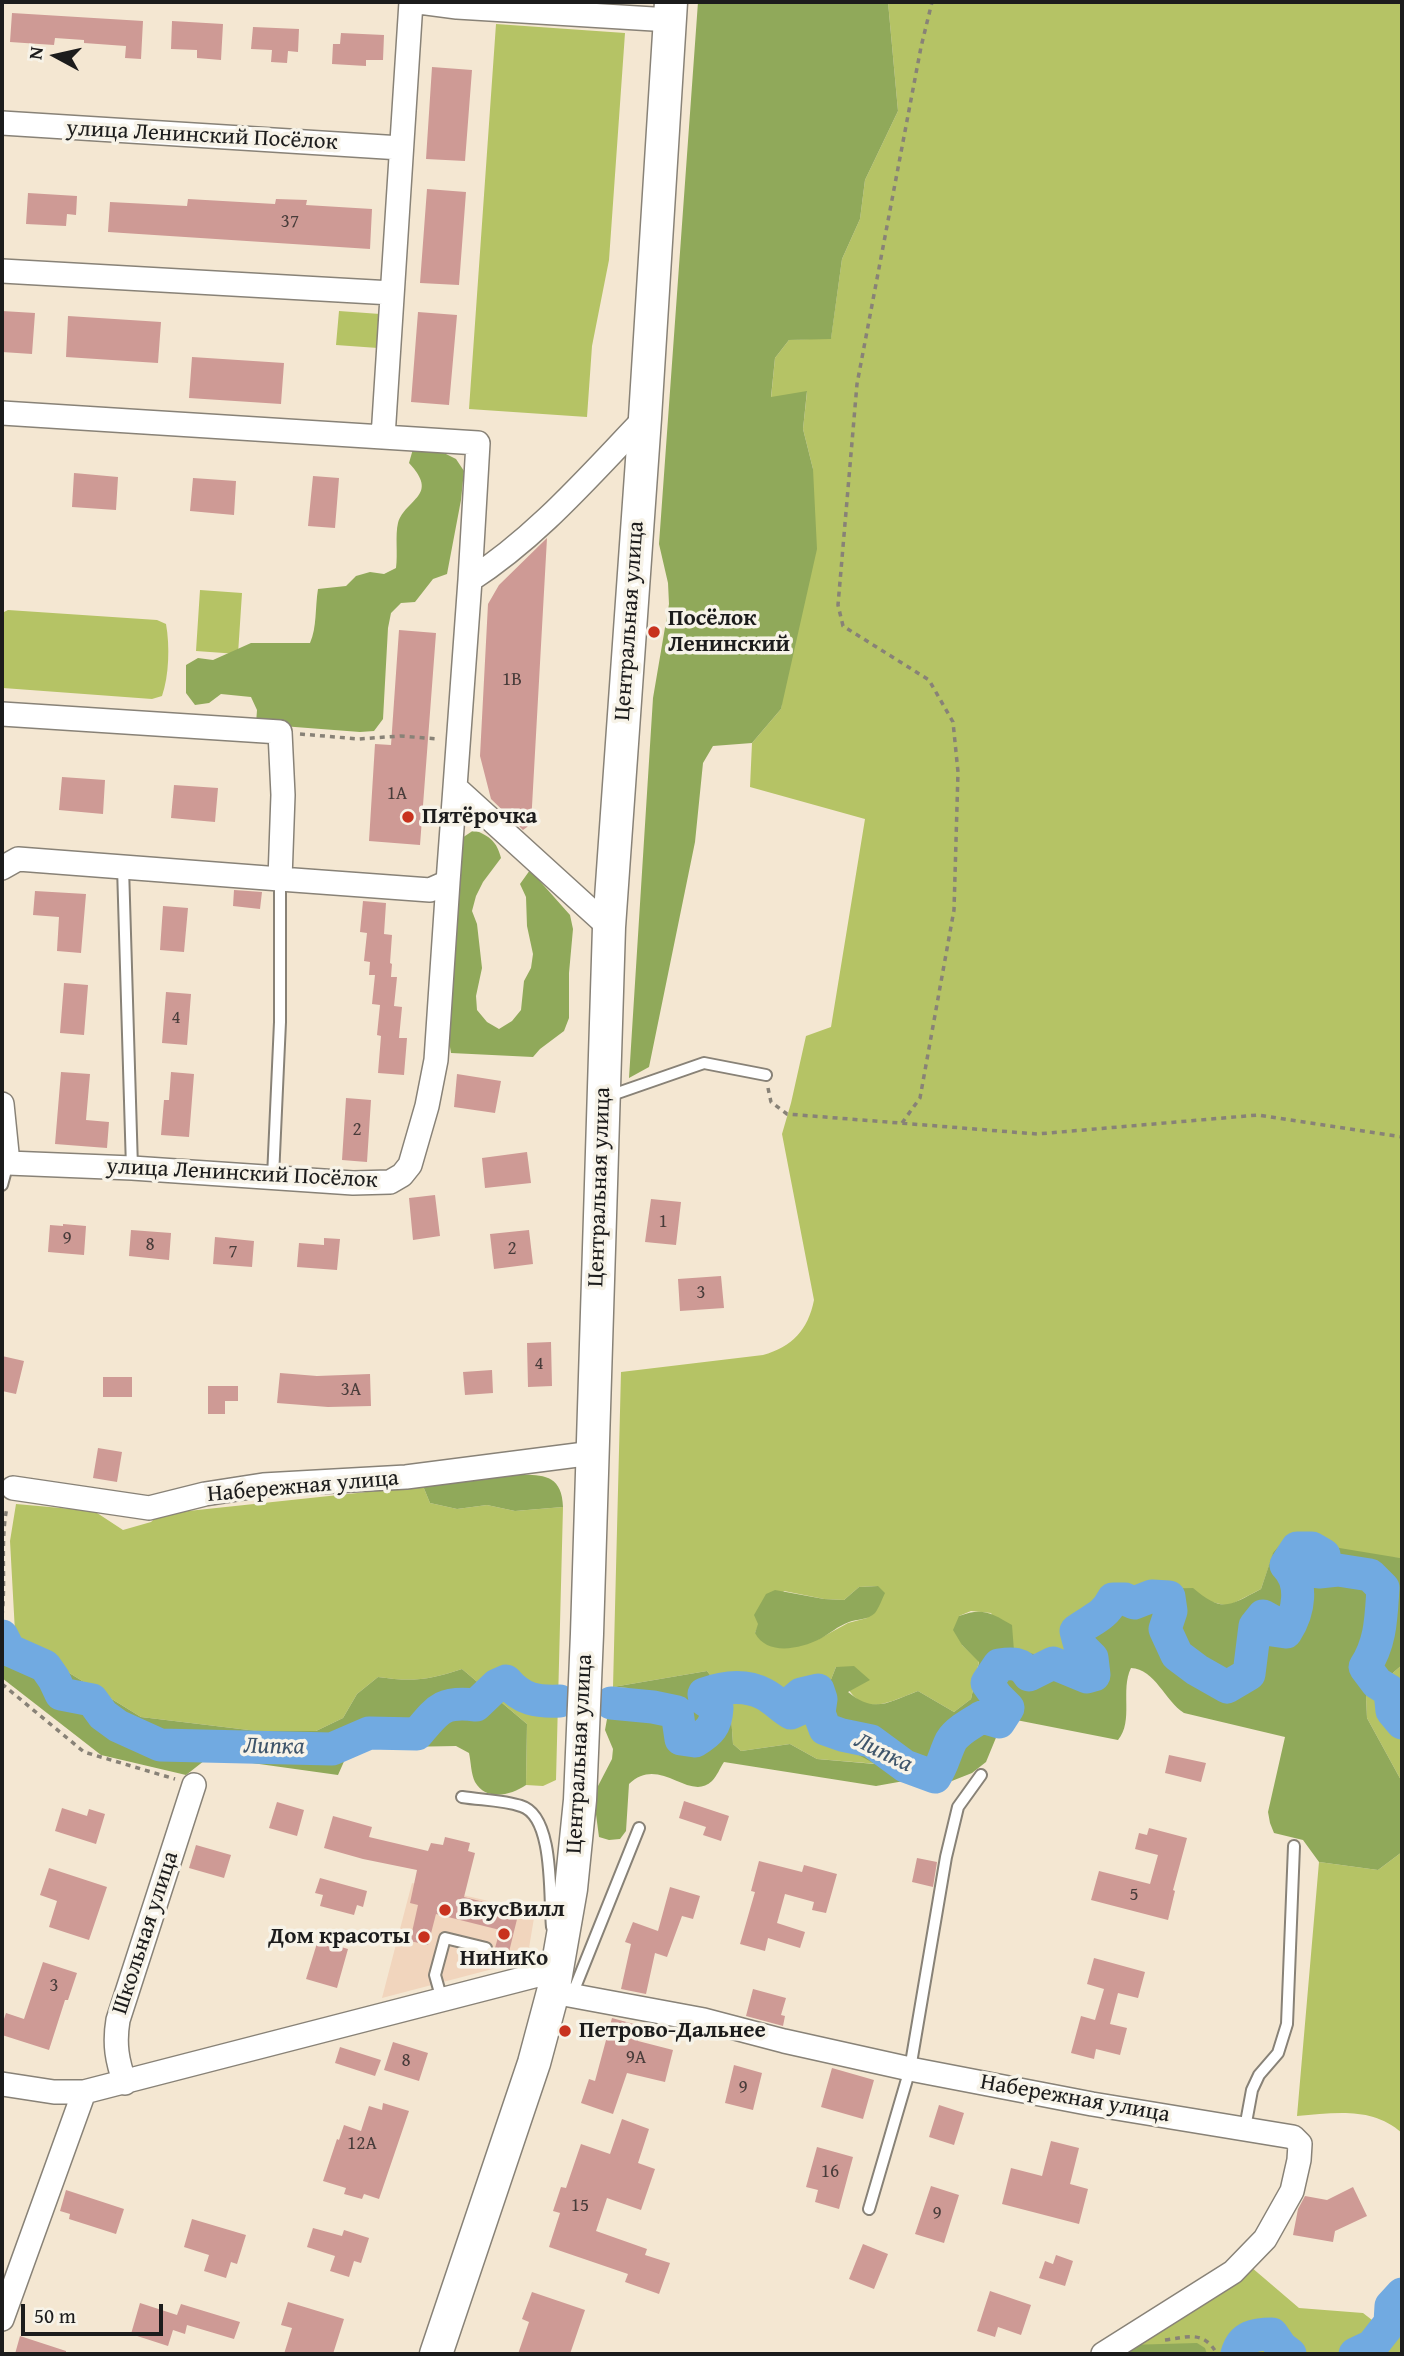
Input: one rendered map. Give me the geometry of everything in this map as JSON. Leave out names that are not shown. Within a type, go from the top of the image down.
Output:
[{"type":"main road","name":"Центральная улица","points":[[436,2354],[561,1976],[572,1889],[580,1800],[609,927],[671,11]]},
{"type":"street","points":[[2,413],[383,437],[411,2]]},
{"type":"street","points":[[419,2],[457,7],[671,11]]},
{"type":"street","name":"улица Ленинский Посёлок","points":[[2,124],[401,148]]},
{"type":"street","points":[[2,271],[392,293]]},
{"type":"street","points":[[470,580],[497,562],[558,508],[645,418]]},
{"type":"street","name":"улица Ленинский Посёлок","points":[[2,1104],[5,1174],[132,1168],[353,1183],[390,1182],[410,1165],[436,1060],[478,443],[383,437]]},
{"type":"street","points":[[2,714],[281,732],[283,795],[280,879]]},
{"type":"street","points":[[454,787],[609,927]]},
{"type":"street","points":[[2,868],[18,859],[430,890],[448,882]]},
{"type":"street","name":"Набережная улица","points":[[13,1488],[149,1508],[205,1494],[263,1485],[407,1477],[593,1453]]},
{"type":"street","name":"Школьная улица","points":[[125,2083],[114,2040],[118,2020],[194,1785]]},
{"type":"street","points":[[2,2084],[54,2092],[84,2092],[442,2000],[561,1976]]},
{"type":"street","name":"Набережная улица","points":[[561,1976],[704,2020],[909,2069],[1092,2104],[1293,2137],[1300,2144],[1292,2191],[1265,2239],[1233,2272],[1103,2354]]},
{"type":"street","points":[[2,2319],[84,2092]]},
{"type":"lane","points":[[123,867],[132,1168]]},
{"type":"lane","points":[[273,1177],[280,1023],[280,879]]},
{"type":"lane","points":[[603,1098],[704,1063],[766,1075]]},
{"type":"lane","points":[[869,2209],[909,2069],[946,1857],[958,1807],[981,1775]]},
{"type":"lane","points":[[462,1797],[523,1806],[536,1815],[543,1835],[551,1883],[552,1930],[561,1976]]},
{"type":"lane","points":[[561,1976],[639,1828]]},
{"type":"lane","points":[[1245,2128],[1252,2090],[1259,2075],[1278,2053],[1287,2024],[1294,1846]]},
{"type":"lane","points":[[442,2000],[435,1975],[444,1938],[486,1948]]},
{"type":"path","points":[[902,1124],[920,1098],[954,910],[958,772],[953,722],[929,680],[843,626],[838,605],[857,384],[921,47],[932,2]]},
{"type":"path","points":[[281,732],[359,739],[400,736],[445,739]]},
{"type":"path","points":[[766,1075],[771,1102],[787,1114],[1037,1134],[1258,1115],[1402,1137]]},
{"type":"path","points":[[2,1616],[4,1532],[6,1511],[13,1488]]},
{"type":"path","points":[[2,1684],[84,1752],[194,1785]]},
{"type":"path","points":[[1148,2325],[1165,2340],[1199,2336],[1212,2345],[1217,2354]]},
{"type":"shaded area","points":[[412,1883],[535,1912],[527,1960],[382,1998]]},
{"type":"green space","points":[[698,2],[888,2],[898,111],[865,180],[860,219],[842,259],[831,339],[789,340],[775,358],[771,397],[807,391],[803,429],[813,469],[817,549],[781,709],[752,743],[713,746],[703,763],[695,842],[649,1067],[629,1078],[653,698],[669,604],[668,583],[659,544]]},
{"type":"green space","points":[[888,2],[1402,2],[1402,1563],[1400,1558],[1273,1554],[1261,1589],[1228,1606],[1208,1601],[1075,1655],[1054,1656],[1013,1651],[991,1613],[971,1611],[959,1616],[962,1645],[979,1661],[971,1699],[954,1712],[918,1691],[878,1704],[860,1701],[844,1683],[836,1667],[828,1687],[809,1708],[809,1727],[878,1764],[817,1759],[790,1744],[741,1751],[733,1744],[730,1701],[707,1671],[613,1687],[621,1372],[773,1352],[797,1336],[808,1320],[814,1300],[782,1134],[806,1036],[831,1027],[865,819],[750,787],[752,743],[781,709],[813,469],[803,429],[807,392],[771,398],[775,358],[789,340],[831,338],[842,259],[860,219],[865,180],[898,111]],"holes":[[[878,1586],[867,1618],[848,1623],[817,1640],[755,1633],[784,1591],[844,1600],[859,1587]]]},
{"type":"green space","points":[[496,24],[625,33],[609,260],[592,346],[587,417],[469,409]]},
{"type":"green space","points":[[339,311],[380,314],[378,348],[336,345]]},
{"type":"green space","points":[[426,444],[456,459],[464,471],[461,500],[447,574],[433,579],[415,602],[401,603],[391,613],[383,719],[374,731],[256,724],[257,710],[251,697],[221,694],[209,703],[195,705],[186,693],[186,665],[198,658],[213,660],[251,643],[310,643],[315,624],[318,589],[346,586],[356,576],[370,572],[384,574],[396,568],[398,523],[421,490],[418,474],[409,463],[413,449]]},
{"type":"green space","points":[[200,590],[242,593],[238,654],[196,651]]},
{"type":"green space","points":[[8,610],[157,620],[166,624],[168,661],[162,696],[152,699],[3,688],[2,613]]},
{"type":"green space","points":[[474,830],[492,840],[501,858],[483,882],[472,911],[477,924],[482,968],[476,996],[477,1010],[487,1022],[499,1029],[512,1021],[521,1010],[524,981],[531,968],[533,954],[527,926],[526,897],[520,884],[530,870],[570,915],[573,929],[569,1018],[564,1031],[533,1057],[451,1053],[448,1035],[462,838]]},
{"type":"green space","points":[[509,1475],[539,1476],[553,1481],[562,1495],[563,1507],[515,1511],[487,1505],[457,1509],[430,1503],[423,1486]]},
{"type":"green space","points":[[423,1486],[430,1503],[457,1509],[487,1505],[515,1511],[563,1507],[556,1780],[543,1786],[526,1785],[527,1724],[462,1669],[420,1679],[378,1677],[357,1694],[343,1718],[316,1731],[257,1731],[141,1717],[35,1652],[15,1632],[10,1541],[16,1504],[94,1511],[123,1530],[151,1522],[160,1514]]},
{"type":"green space","points":[[1285,1539],[1400,1558],[1402,1563],[1402,1665],[1366,1696],[1367,1718],[1402,1782],[1402,1852],[1378,1870],[1319,1862],[1303,1840],[1274,1833],[1268,1812],[1285,1737],[1184,1713],[1147,1674],[1131,1668],[1125,1724],[1118,1740],[1011,1719],[1000,1728],[986,1762],[972,1773],[934,1788],[904,1781],[876,1786],[724,1762],[714,1779],[703,1786],[694,1787],[652,1774],[641,1776],[629,1784],[626,1831],[620,1839],[599,1837],[595,1807],[598,1786],[612,1759],[613,1749],[605,1730],[607,1719],[628,1698],[628,1688],[613,1687],[707,1671],[730,1701],[733,1744],[741,1751],[790,1744],[817,1759],[875,1764],[808,1727],[809,1708],[828,1687],[836,1667],[854,1666],[870,1680],[848,1692],[866,1703],[882,1704],[918,1691],[954,1712],[971,1699],[979,1662],[962,1645],[953,1630],[959,1616],[974,1612],[987,1613],[1012,1625],[1014,1651],[1054,1656],[1074,1655],[1071,1619],[1109,1590],[1193,1588],[1220,1604],[1234,1603],[1261,1589],[1273,1553]]},
{"type":"green space","points":[[878,1586],[885,1593],[875,1613],[845,1624],[812,1643],[794,1648],[776,1648],[760,1640],[755,1633],[758,1624],[754,1615],[766,1594],[775,1590],[844,1600],[859,1587]]},
{"type":"green space","points":[[15,1632],[35,1652],[141,1717],[257,1731],[316,1731],[343,1718],[357,1694],[378,1677],[420,1679],[462,1669],[527,1724],[526,1785],[506,1794],[486,1792],[475,1782],[469,1753],[456,1746],[350,1748],[338,1775],[209,1757],[186,1775],[101,1755],[2,1678],[2,1636]]},
{"type":"green space","points":[[1402,1665],[1402,1782],[1367,1718],[1366,1696]]},
{"type":"green space","points":[[1402,1852],[1402,2133],[1390,2124],[1365,2115],[1339,2113],[1297,2116],[1319,1862],[1378,1870]]},
{"type":"green space","points":[[1251,2267],[1299,2308],[1363,2313],[1394,2337],[1402,2313],[1402,2354],[1207,2354],[1204,2348],[1138,2346]]},
{"type":"green space","points":[[1197,2343],[1205,2348],[1207,2354],[1114,2354],[1128,2345]]},
{"type":"building","points":[[12,13],[143,21],[141,59],[125,58],[126,46],[84,43],[84,40],[55,38],[54,45],[10,42]]},
{"type":"building","points":[[172,21],[223,24],[221,60],[197,58],[197,50],[171,49]]},
{"type":"building","points":[[253,27],[299,29],[298,52],[288,51],[287,63],[271,62],[272,50],[251,49]]},
{"type":"building","points":[[341,33],[384,35],[383,60],[366,60],[366,66],[332,64],[333,44],[340,44]]},
{"type":"building","points":[[432,67],[472,70],[465,161],[426,159]]},
{"type":"building","points":[[427,189],[466,192],[459,285],[420,283]]},
{"type":"building","points":[[28,193],[77,196],[76,215],[67,214],[66,226],[26,224]]},
{"type":"building","points":[[188,199],[275,204],[276,199],[307,200],[306,205],[372,209],[370,249],[108,232],[110,202],[187,206]]},
{"type":"building","points":[[2,311],[35,313],[32,354],[2,352]]},
{"type":"building","points":[[418,312],[457,315],[449,405],[411,402]]},
{"type":"building","points":[[68,316],[161,322],[158,363],[66,357]]},
{"type":"building","points":[[192,357],[284,363],[281,404],[189,398]]},
{"type":"building","points":[[74,473],[118,477],[116,510],[72,507]]},
{"type":"building","points":[[313,476],[339,478],[335,528],[308,526]]},
{"type":"building","points":[[193,478],[236,481],[234,515],[190,511]]},
{"type":"building","points":[[547,538],[531,824],[523,830],[491,799],[480,756],[488,604],[499,585]]},
{"type":"building","points":[[399,630],[436,633],[420,845],[369,841],[375,744],[391,745]]},
{"type":"building","points":[[62,777],[105,780],[103,814],[59,810]]},
{"type":"building","points":[[174,785],[218,788],[215,822],[171,818]]},
{"type":"building","points":[[234,890],[262,892],[260,909],[233,906]]},
{"type":"building","points":[[35,891],[86,894],[81,953],[57,951],[59,917],[33,915]]},
{"type":"building","points":[[363,901],[386,903],[384,934],[392,935],[391,977],[397,977],[394,1006],[402,1007],[399,1038],[407,1038],[404,1075],[378,1073],[381,1036],[377,1035],[380,1005],[372,1004],[375,975],[369,975],[370,962],[364,961],[367,933],[360,932]]},
{"type":"building","points":[[163,906],[188,908],[184,952],[160,950]]},
{"type":"building","points":[[64,983],[88,985],[84,1035],[60,1033]]},
{"type":"building","points":[[166,992],[191,994],[187,1045],[162,1043]]},
{"type":"building","points":[[61,1072],[90,1074],[86,1120],[109,1122],[107,1148],[55,1144]]},
{"type":"building","points":[[171,1072],[194,1074],[189,1137],[161,1135],[164,1100],[169,1100]]},
{"type":"building","points":[[457,1074],[501,1081],[495,1113],[454,1107]]},
{"type":"building","points":[[346,1098],[371,1100],[367,1162],[342,1160]]},
{"type":"building","points":[[527,1152],[531,1183],[485,1188],[482,1158]]},
{"type":"building","points":[[435,1195],[440,1236],[413,1240],[409,1198]]},
{"type":"building","points":[[651,1199],[681,1202],[676,1245],[645,1242]]},
{"type":"building","points":[[50,1225],[86,1226],[84,1255],[48,1252]]},
{"type":"building","points":[[131,1230],[171,1233],[169,1260],[129,1256]]},
{"type":"building","points":[[529,1230],[533,1264],[494,1269],[490,1234]]},
{"type":"building","points":[[215,1237],[254,1241],[252,1267],[213,1264]]},
{"type":"building","points":[[324,1238],[340,1239],[337,1270],[297,1267],[299,1243],[324,1245]]},
{"type":"building","points":[[721,1276],[724,1308],[680,1311],[678,1279]]},
{"type":"building","points":[[551,1342],[552,1386],[528,1387],[527,1343]]},
{"type":"building","points":[[2,1356],[24,1361],[16,1394],[2,1391]]},
{"type":"building","points":[[492,1370],[493,1393],[465,1395],[463,1372]]},
{"type":"building","points":[[280,1373],[317,1376],[370,1374],[371,1406],[328,1407],[277,1403]]},
{"type":"building","points":[[103,1377],[132,1377],[132,1397],[103,1397]]},
{"type":"building","points":[[208,1386],[238,1386],[238,1401],[225,1401],[225,1414],[208,1414]]},
{"type":"building","points":[[98,1448],[122,1452],[117,1482],[93,1478]]},
{"type":"building","points":[[1169,1755],[1206,1763],[1201,1782],[1165,1773]]},
{"type":"building","points":[[684,1801],[729,1816],[721,1841],[703,1835],[706,1827],[679,1818]]},
{"type":"building","points":[[277,1802],[304,1810],[297,1836],[269,1828]]},
{"type":"building","points":[[62,1808],[87,1816],[89,1809],[105,1814],[96,1844],[55,1831]]},
{"type":"building","points":[[333,1816],[372,1827],[369,1837],[428,1851],[431,1843],[443,1845],[445,1837],[470,1843],[468,1851],[475,1853],[464,1897],[519,1911],[509,1952],[495,1948],[500,1930],[436,1914],[428,1945],[410,1941],[418,1905],[410,1903],[417,1870],[324,1848]]},
{"type":"building","points":[[1149,1828],[1187,1838],[1168,1920],[1091,1900],[1099,1871],[1150,1884],[1158,1855],[1135,1849],[1139,1833],[1147,1835]]},
{"type":"building","points":[[196,1845],[231,1855],[224,1878],[189,1868]]},
{"type":"building","points":[[917,1858],[937,1862],[933,1887],[912,1882]]},
{"type":"building","points":[[759,1861],[802,1872],[804,1865],[837,1874],[826,1913],[812,1910],[814,1902],[785,1894],[777,1923],[805,1932],[800,1948],[768,1938],[765,1951],[740,1944],[755,1892],[751,1891]]},
{"type":"building","points":[[49,1868],[107,1887],[89,1940],[49,1927],[57,1901],[40,1895]]},
{"type":"building","points":[[320,1878],[367,1891],[363,1907],[357,1905],[354,1915],[320,1906],[323,1895],[315,1893]]},
{"type":"building","points":[[670,1887],[700,1896],[693,1919],[682,1916],[667,1957],[655,1953],[646,1994],[621,1989],[631,1944],[625,1942],[633,1922],[658,1931]]},
{"type":"building","points":[[318,1940],[348,1949],[337,1988],[306,1979]]},
{"type":"building","points":[[1094,1958],[1145,1972],[1138,1998],[1118,1993],[1110,2024],[1127,2028],[1120,2055],[1096,2049],[1094,2059],[1071,2053],[1081,2016],[1095,2020],[1104,1989],[1087,1984]]},
{"type":"building","points":[[43,1962],[77,1973],[49,2050],[2,2035],[6,2013],[24,2019]]},
{"type":"building","points":[[753,1989],[786,1998],[781,2015],[785,2016],[783,2026],[746,2016]]},
{"type":"building","points":[[612,2018],[641,2026],[638,2041],[673,2050],[665,2082],[627,2073],[613,2114],[581,2103],[589,2079],[595,2081]]},
{"type":"building","points":[[393,2042],[428,2053],[419,2081],[384,2070]]},
{"type":"building","points":[[340,2047],[381,2060],[375,2076],[335,2063]]},
{"type":"building","points":[[734,2065],[762,2073],[753,2110],[725,2103]]},
{"type":"building","points":[[832,2068],[874,2080],[863,2119],[821,2107]]},
{"type":"building","points":[[383,2103],[409,2111],[379,2199],[364,2194],[362,2199],[344,2194],[346,2188],[323,2181],[337,2139],[339,2140],[344,2125],[361,2131],[369,2106],[382,2110]]},
{"type":"building","points":[[939,2105],[964,2113],[954,2145],[929,2137]]},
{"type":"building","points":[[622,2119],[649,2129],[638,2163],[655,2169],[641,2210],[607,2198],[596,2231],[647,2249],[645,2255],[670,2263],[659,2294],[625,2282],[628,2274],[549,2247],[560,2213],[553,2211],[561,2187],[566,2188],[581,2144],[610,2154]]},
{"type":"building","points":[[1051,2141],[1079,2148],[1070,2184],[1088,2189],[1079,2224],[1002,2204],[1011,2168],[1042,2176]]},
{"type":"building","points":[[817,2147],[853,2157],[839,2209],[815,2202],[818,2190],[806,2187]]},
{"type":"building","points":[[931,2186],[959,2195],[944,2243],[915,2234]]},
{"type":"building","points":[[1353,2187],[1367,2216],[1335,2231],[1333,2242],[1293,2235],[1298,2209],[1305,2196],[1327,2200]]},
{"type":"building","points":[[66,2190],[124,2209],[116,2234],[69,2219],[70,2214],[60,2211]]},
{"type":"building","points":[[192,2219],[246,2235],[237,2264],[231,2262],[226,2278],[204,2271],[209,2255],[184,2247]]},
{"type":"building","points":[[313,2228],[342,2236],[344,2230],[369,2238],[361,2263],[354,2261],[349,2277],[330,2271],[335,2256],[307,2247]]},
{"type":"building","points":[[863,2244],[888,2254],[874,2289],[849,2279]]},
{"type":"building","points":[[1056,2255],[1073,2261],[1065,2286],[1039,2278],[1045,2261],[1053,2264]]},
{"type":"building","points":[[990,2291],[1031,2305],[1021,2335],[998,2327],[995,2337],[977,2331]]},
{"type":"building","points":[[532,2292],[585,2310],[570,2354],[518,2354],[529,2322],[522,2319]]},
{"type":"building","points":[[288,2302],[344,2319],[333,2354],[284,2354],[292,2328],[281,2325]]},
{"type":"building","points":[[140,2303],[177,2315],[181,2304],[240,2322],[234,2339],[187,2325],[185,2334],[173,2330],[168,2346],[131,2334]]},
{"type":"building","points":[[20,2336],[66,2351],[66,2354],[15,2354]]},
{"type":"waterway","name":"Липка","points":[[611,1703],[677,1712],[681,1739],[695,1741],[711,1728],[716,1714],[717,1708],[705,1700],[704,1694],[726,1688],[749,1689],[768,1696],[791,1713],[800,1709],[794,1700],[801,1694],[818,1690],[821,1699],[819,1713],[825,1729],[871,1741],[905,1766],[935,1777],[951,1741],[957,1734],[982,1717],[999,1722],[1008,1708],[987,1683],[999,1665],[1016,1664],[1029,1675],[1053,1663],[1087,1677],[1094,1675],[1092,1658],[1080,1646],[1076,1631],[1102,1614],[1113,1599],[1125,1599],[1134,1603],[1152,1596],[1169,1597],[1171,1611],[1165,1629],[1177,1655],[1227,1687],[1249,1674],[1255,1626],[1263,1616],[1272,1621],[1272,1630],[1286,1632],[1294,1616],[1298,1598],[1295,1580],[1286,1565],[1297,1548],[1312,1548],[1324,1555],[1317,1563],[1319,1572],[1338,1570],[1370,1575],[1383,1588],[1377,1639],[1365,1667],[1377,1683],[1390,1691],[1392,1711],[1402,1723]]},
{"type":"waterway","name":"Липка","points":[[2,1636],[9,1650],[45,1666],[61,1694],[92,1700],[103,1715],[118,1726],[160,1745],[332,1749],[369,1733],[417,1734],[430,1718],[442,1709],[455,1704],[476,1705],[497,1685],[506,1681],[524,1696],[544,1701],[560,1701]]},
{"type":"waterway","name":"Липка","points":[[1355,2354],[1372,2346],[1390,2323],[1391,2306],[1402,2294]]},
{"type":"waterway","name":"Липка","points":[[1237,2354],[1242,2343],[1250,2337],[1272,2334],[1290,2354]]},
{"type":"place","name":"Посёлок Ленинский","points":[[654,632]]},
{"type":"place","name":"Пятёрочка","points":[[408,817]]},
{"type":"place","name":"ВкусВилл","points":[[445,1910]]},
{"type":"place","name":"НиНиКо","points":[[504,1934]]},
{"type":"place","name":"Дом красоты","points":[[424,1937]]},
{"type":"place","name":"Петрово-Дальнее","points":[[565,2031]]}]
